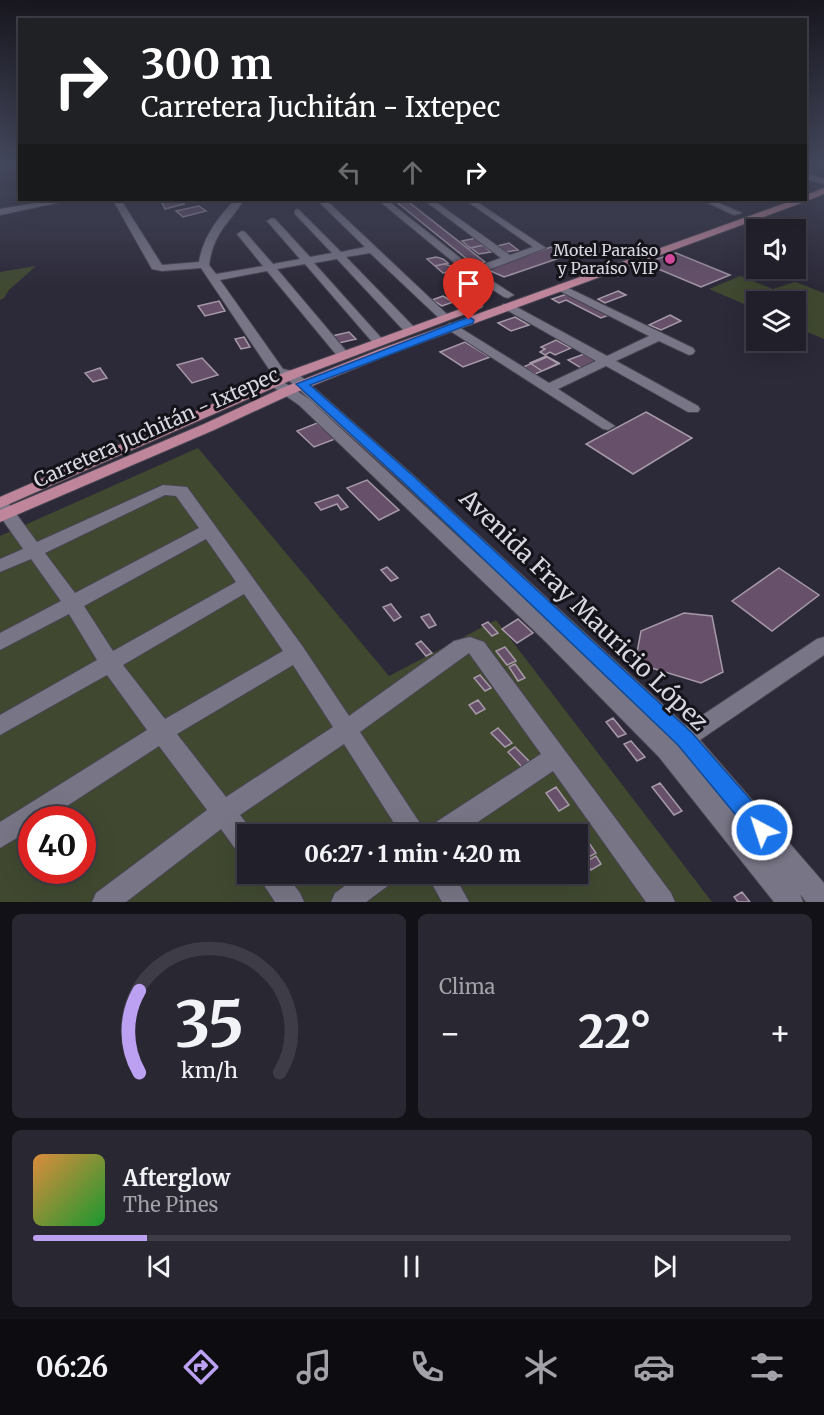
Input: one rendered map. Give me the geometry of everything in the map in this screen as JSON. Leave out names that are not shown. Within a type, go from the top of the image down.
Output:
[{"type":"main road","name":"Carretera Juchitán - Ixtepec","points":[[508,301],[560,287],[756,206]]},
{"type":"main road","name":"Carretera Juchitán - Ixtepec","points":[[287,381],[684,237],[782,206]]},
{"type":"main road","name":"Carretera Juchitán - Ixtepec","points":[[2,509],[208,427],[287,381],[343,355],[410,330],[448,322]]},
{"type":"street","points":[[0,212],[33,206]]},
{"type":"street","points":[[121,206],[156,267],[204,265]]},
{"type":"street","points":[[234,206],[210,237],[205,251],[204,265],[287,381]]},
{"type":"street","points":[[328,206],[448,322],[609,426]]},
{"type":"street","points":[[391,206],[508,301],[606,361],[693,409]]},
{"type":"street","points":[[436,206],[509,259]]},
{"type":"street","points":[[472,272],[541,248],[478,206]]},
{"type":"street","points":[[720,206],[737,213]]},
{"type":"street","points":[[298,212],[410,330]]},
{"type":"street","points":[[272,221],[378,341]]},
{"type":"street","points":[[242,234],[343,355]]},
{"type":"street","points":[[212,278],[373,249]]},
{"type":"street","points":[[560,287],[689,351]]},
{"type":"street","points":[[547,388],[659,336]]},
{"type":"street","name":"Avenida Fray Mauricio López","points":[[287,381],[407,478],[685,739],[823,902]]},
{"type":"street","name":"Avenida Fray Mauricio López","points":[[287,381],[313,410],[553,637],[667,750],[789,902]]},
{"type":"street","points":[[0,567],[163,490],[181,491],[348,729],[409,824]]},
{"type":"street","points":[[2,509],[73,604],[110,664],[237,831]]},
{"type":"street","points":[[0,642],[209,530]]},
{"type":"street","points":[[0,726],[247,584]]},
{"type":"street","points":[[105,902],[223,813],[348,729],[461,647],[470,645],[477,648],[662,902]]},
{"type":"street","points":[[667,750],[824,645]]},
{"type":"street","points":[[0,836],[162,732],[296,653]]},
{"type":"street","points":[[454,824],[556,757]]},
{"type":"street","points":[[277,884],[291,902]]},
{"type":"street","points":[[344,902],[369,884]]},
{"type":"street","points":[[445,884],[456,902]]},
{"type":"green space","points":[[36,266],[9,290],[4,298],[0,300],[0,272]]},
{"type":"green space","points":[[740,276],[773,289],[795,282],[824,293],[824,339],[806,332],[806,291],[746,291],[746,305],[709,289]]},
{"type":"green space","points":[[198,448],[389,676],[496,620],[712,902],[0,902],[0,536]]},
{"type":"building","points":[[199,206],[206,211],[183,217],[176,211]]},
{"type":"building","points":[[402,206],[414,206],[485,262],[473,264]]},
{"type":"building","points":[[476,238],[484,245],[470,248],[462,241]]},
{"type":"building","points":[[509,243],[518,250],[506,252],[497,246]]},
{"type":"building","points":[[483,245],[491,252],[479,254],[471,248]]},
{"type":"building","points":[[557,245],[571,254],[504,277],[486,269]]},
{"type":"building","points":[[676,253],[730,275],[701,287],[644,263]]},
{"type":"building","points":[[436,257],[448,263],[435,266],[427,259]]},
{"type":"building","points":[[444,264],[456,270],[443,273],[435,266]]},
{"type":"building","points":[[618,291],[626,295],[605,303],[598,299]]},
{"type":"building","points":[[567,294],[609,315],[601,318],[566,300],[559,303],[552,299]]},
{"type":"building","points":[[443,296],[453,302],[442,306],[432,300]]},
{"type":"building","points":[[219,301],[225,311],[205,316],[198,306]]},
{"type":"building","points":[[670,315],[681,321],[661,330],[649,325]]},
{"type":"building","points":[[515,317],[529,325],[511,331],[498,323]]},
{"type":"building","points":[[349,332],[356,339],[339,343],[332,336]]},
{"type":"building","points":[[244,337],[250,347],[241,349],[235,339]]},
{"type":"building","points":[[556,340],[571,348],[555,355],[550,352],[545,355],[540,352],[545,349],[541,347]]},
{"type":"building","points":[[465,342],[490,357],[463,367],[440,352]]},
{"type":"building","points":[[584,354],[597,361],[581,368],[568,360]]},
{"type":"building","points":[[546,356],[559,363],[542,371],[530,363]]},
{"type":"building","points":[[547,357],[559,364],[535,374],[523,367]]},
{"type":"building","points":[[202,358],[218,375],[192,383],[177,365]]},
{"type":"building","points":[[100,368],[107,378],[93,382],[85,373]]},
{"type":"building","points":[[646,412],[692,438],[633,474],[586,444]]},
{"type":"building","points":[[317,423],[335,439],[314,447],[297,431]]},
{"type":"building","points":[[367,480],[399,510],[379,520],[347,488]]},
{"type":"building","points":[[338,495],[348,507],[341,510],[337,504],[321,510],[315,503]]},
{"type":"building","points":[[387,567],[398,578],[391,581],[381,570]]},
{"type":"building","points":[[779,568],[819,595],[772,631],[732,601]]},
{"type":"building","points":[[391,604],[401,617],[394,621],[383,607]]},
{"type":"building","points":[[684,613],[712,616],[723,672],[701,683],[635,663],[641,631]]},
{"type":"building","points":[[429,614],[436,625],[429,628],[421,617]]},
{"type":"building","points":[[518,619],[533,633],[517,643],[502,629]]},
{"type":"building","points":[[488,622],[498,633],[492,636],[482,625]]},
{"type":"building","points":[[421,641],[432,653],[426,656],[416,644]]},
{"type":"building","points":[[505,647],[516,661],[507,665],[496,651]]},
{"type":"building","points":[[515,664],[525,678],[518,681],[509,667]]},
{"type":"building","points":[[480,675],[491,688],[485,691],[474,678]]},
{"type":"building","points":[[478,700],[485,709],[476,714],[469,705]]},
{"type":"building","points":[[613,718],[626,734],[618,737],[606,722]]},
{"type":"building","points":[[498,728],[512,743],[505,747],[491,733]]},
{"type":"building","points":[[631,741],[645,757],[637,761],[624,744]]},
{"type":"building","points":[[515,747],[529,761],[522,767],[508,752]]},
{"type":"building","points":[[660,783],[682,811],[674,815],[652,787]]},
{"type":"building","points":[[556,787],[569,805],[559,811],[546,793]]},
{"type":"building","points":[[588,842],[596,853],[588,857]]},
{"type":"building","points":[[596,856],[601,864],[591,870],[588,860]]},
{"type":"building","points":[[742,892],[750,902],[738,902],[734,897]]},
{"type":"place","name":"Motel Paraíso y Paraíso VIP","points":[[670,259]]},
{"type":"route","points":[[469,320],[302,384],[568,627],[685,739],[762,830]]}]
